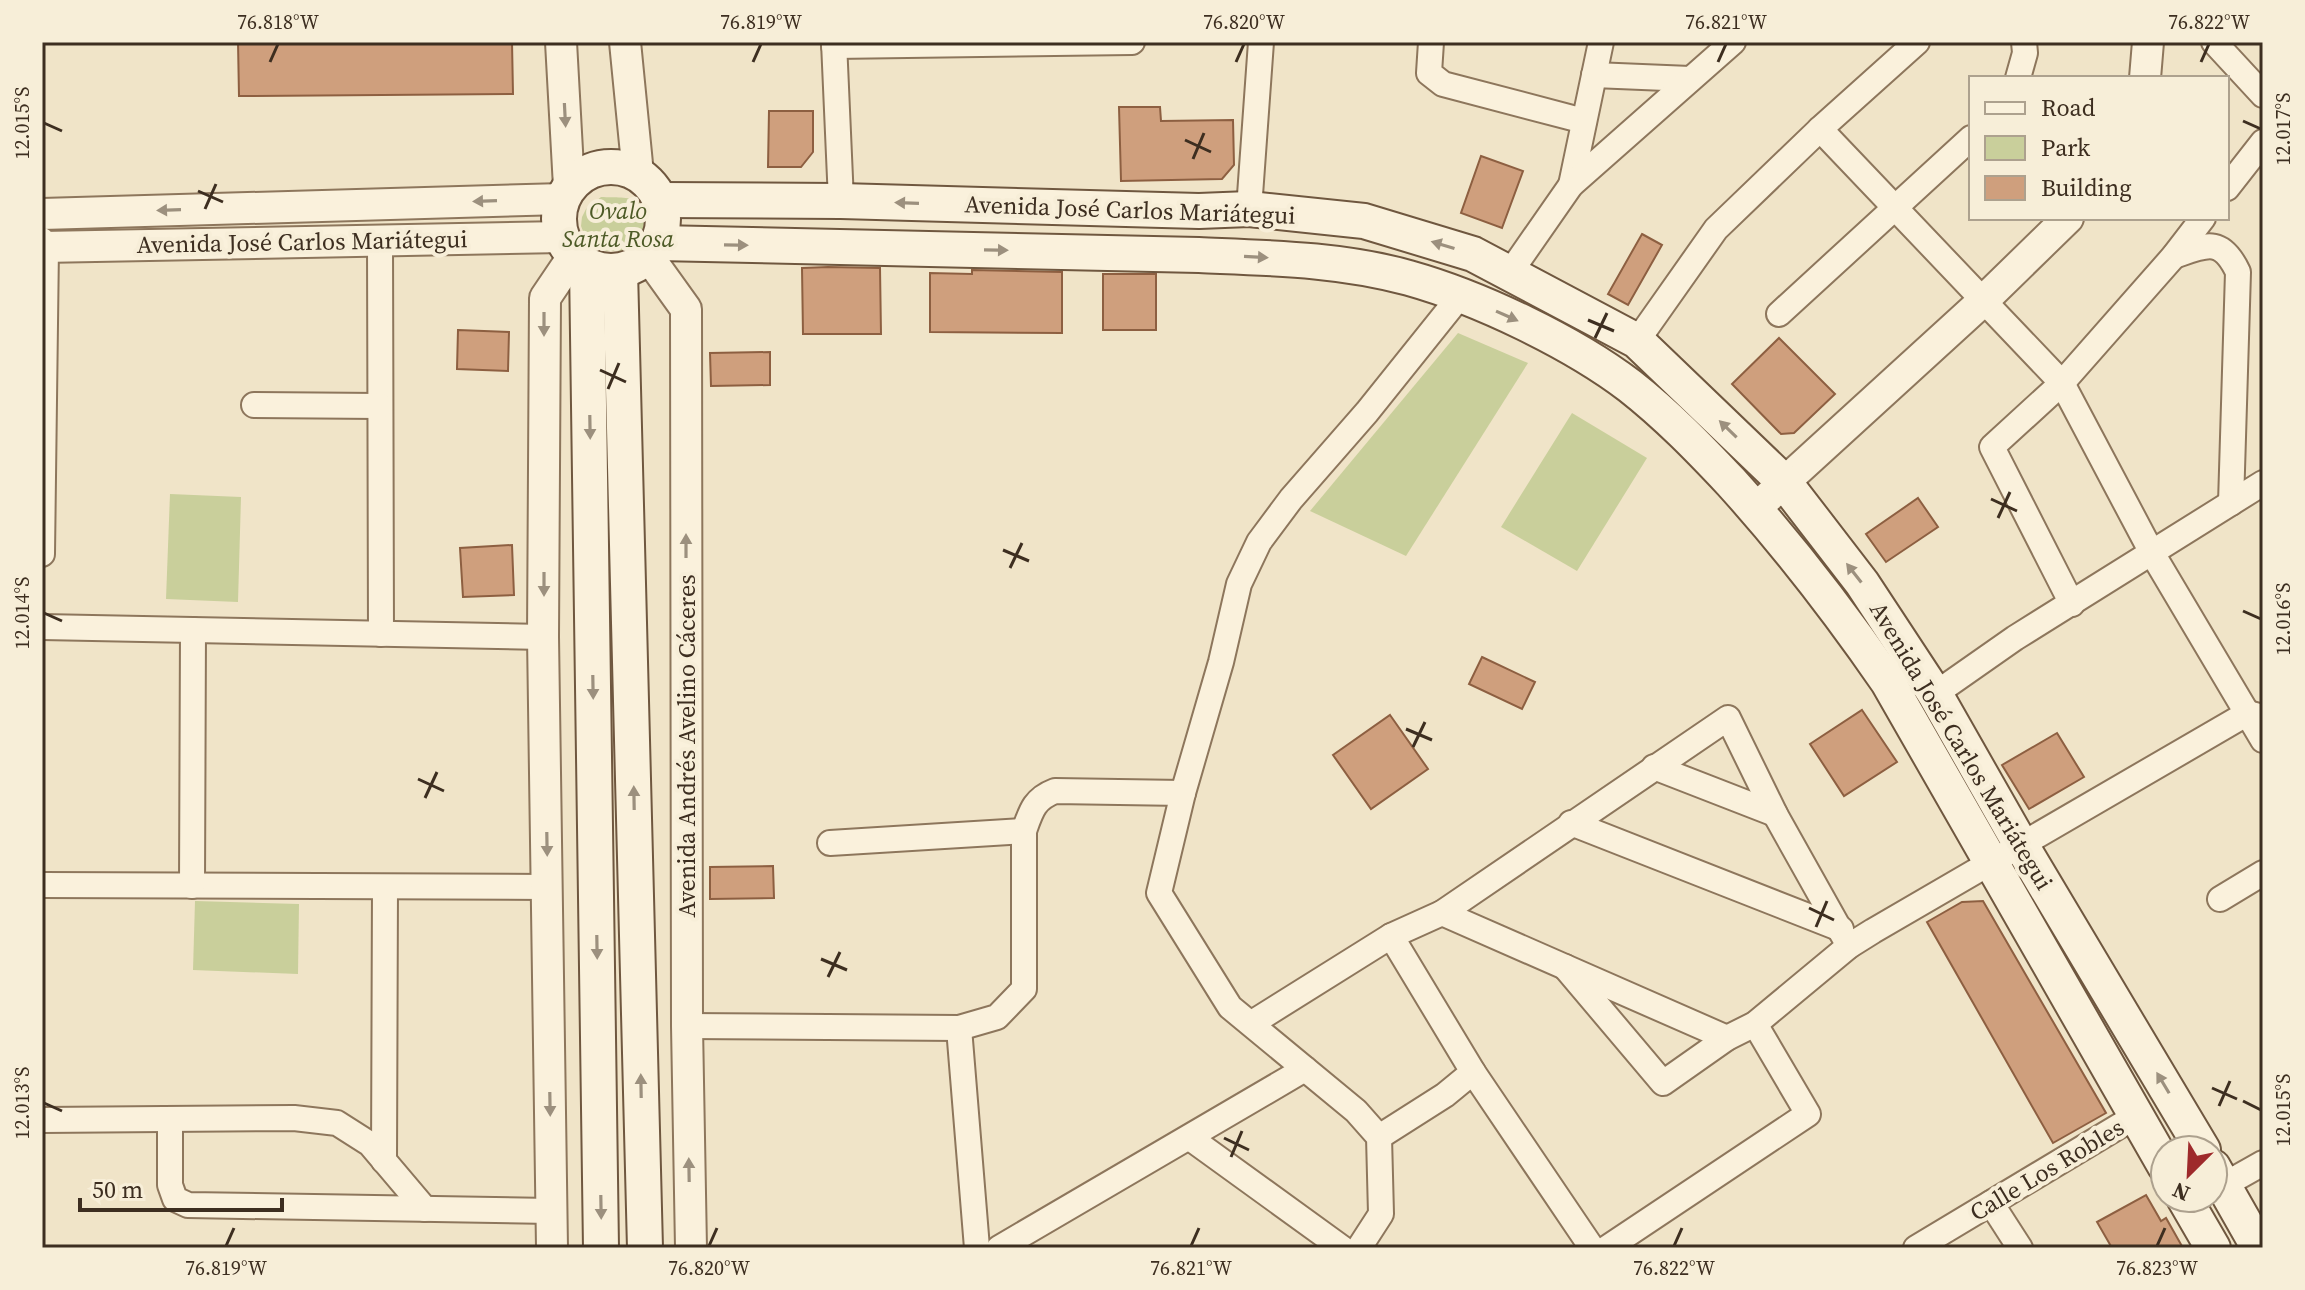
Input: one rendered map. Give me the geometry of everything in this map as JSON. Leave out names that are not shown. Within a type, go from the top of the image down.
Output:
[{"type":"main road","points":[[606,167],[638,174],[651,185],[664,214],[663,229],[608,255],[559,214],[566,193],[591,171],[606,167]]},
{"type":"main road","name":"Avenida José Carlos Mariátegui","points":[[660,200],[841,201],[1199,211],[1249,209],[1364,221],[1473,254],[1637,341],[1785,483],[1862,583],[1935,694],[2193,1134]]},
{"type":"main road","points":[[1199,211],[1199,255]]},
{"type":"main road","points":[[601,1248],[608,255]]},
{"type":"main road","name":"Avenida José Carlos Mariátegui","points":[[608,255],[1199,255],[1281,259],[1356,267],[1408,278],[1520,322],[1580,353],[1630,386],[1686,434],[1793,552],[1841,613],[1888,682],[2149,1138]]},
{"type":"main road","name":"Avenida Andrés Avelino Cáceres","points":[[608,255],[645,1248]]},
{"type":"main road","points":[[2229,1195],[2259,1248]]},
{"type":"main road","points":[[2193,1214],[2213,1248]]},
{"type":"street","points":[[561,42],[566,193]]},
{"type":"street","points":[[625,42],[638,174]]},
{"type":"street","points":[[841,201],[834,44],[1132,42]]},
{"type":"street","points":[[1249,209],[1261,42]]},
{"type":"street","points":[[1431,42],[1429,73],[1443,84],[1584,121]]},
{"type":"street","points":[[1571,185],[1601,42]]},
{"type":"street","points":[[1509,274],[1571,185],[1733,42]]},
{"type":"street","points":[[1637,341],[1716,229],[1917,42]]},
{"type":"street","points":[[2019,76],[2025,53],[2024,42]]},
{"type":"street","points":[[2145,76],[2148,42]]},
{"type":"street","points":[[2214,42],[2263,95]]},
{"type":"street","points":[[1594,75],[1690,79]]},
{"type":"street","points":[[1820,129],[2062,383],[2152,553],[2256,715],[2263,740]]},
{"type":"street","points":[[1779,314],[1969,140]]},
{"type":"street","points":[[2229,185],[2263,142]]},
{"type":"street","name":"Avenida José Carlos Mariátegui","points":[[42,214],[566,193]]},
{"type":"street","points":[[1755,509],[1984,300],[2066,220]]},
{"type":"street","points":[[2072,604],[1992,447],[2062,383],[2173,257],[2201,220]]},
{"type":"street","points":[[380,242],[381,634]]},
{"type":"street","name":"Avenida José Carlos Mariátegui","points":[[43,244],[380,242],[608,255]]},
{"type":"street","points":[[42,554],[43,244]]},
{"type":"street","points":[[2173,257],[2205,246],[2221,249],[2230,255],[2238,272],[2231,503]]},
{"type":"street","points":[[552,1248],[543,637],[545,298],[608,255]]},
{"type":"street","name":"Avenida Andrés Avelino Cáceres","points":[[608,255],[686,309],[687,1026],[691,1248]]},
{"type":"street","points":[[1359,1248],[1381,1214],[1379,1137],[1356,1111],[1230,1007],[1159,893],[1239,584],[1259,542],[1291,499],[1367,412],[1460,296]]},
{"type":"street","points":[[254,405],[380,406]]},
{"type":"street","points":[[1935,694],[2015,638],[2263,483]]},
{"type":"street","points":[[42,627],[543,637]]},
{"type":"street","points":[[192,886],[193,630]]},
{"type":"street","points":[[1565,967],[1663,1083],[1727,1038],[1755,1024],[1845,938],[2256,715]]},
{"type":"street","points":[[1252,1023],[1391,936],[1442,913],[1728,718],[1775,814],[1845,938]]},
{"type":"street","points":[[1654,767],[1775,814]]},
{"type":"street","points":[[687,1026],[959,1028],[997,1017],[1024,989],[1024,831],[1040,796],[1055,791],[1183,793]]},
{"type":"street","points":[[1571,823],[1845,938]]},
{"type":"street","points":[[830,843],[1024,831]]},
{"type":"street","points":[[2220,899],[2263,873]]},
{"type":"street","points":[[42,885],[548,887]]},
{"type":"street","points":[[384,1161],[385,887]]},
{"type":"street","points":[[1442,913],[1727,1038]]},
{"type":"street","points":[[1391,936],[1473,1072],[1592,1248]]},
{"type":"street","points":[[1615,1246],[1808,1114],[1755,1024]]},
{"type":"street","points":[[959,1028],[977,1248]]},
{"type":"street","points":[[999,1248],[1043,1238],[1190,1138],[1305,1069]]},
{"type":"street","points":[[1379,1137],[1445,1095],[1473,1072]]},
{"type":"street","name":"Calle Los Robles","points":[[1916,1248],[2136,1116]]},
{"type":"street","points":[[42,1120],[294,1118],[337,1123],[370,1144],[425,1209]]},
{"type":"street","points":[[170,1119],[170,1185],[175,1199],[188,1205],[551,1211]]},
{"type":"street","points":[[1190,1138],[1342,1248]]},
{"type":"street","points":[[2229,1173],[2263,1163]]},
{"type":"street","points":[[1991,1203],[2020,1248]]},
{"type":"green space","name":"Ovalo Santa Rosa","points":[[601,197],[630,198],[645,204],[651,211],[655,232],[635,252],[595,250],[588,244],[581,226],[582,217],[586,209]]},
{"type":"green space","points":[[1458,333],[1528,363],[1406,556],[1310,511]]},
{"type":"green space","points":[[1572,413],[1647,458],[1577,571],[1501,527]]},
{"type":"green space","points":[[170,494],[241,497],[238,602],[166,599]]},
{"type":"green space","points":[[195,901],[299,904],[298,974],[193,970]]},
{"type":"building","points":[[238,42],[512,42],[513,94],[239,96]]},
{"type":"building","points":[[1119,107],[1160,107],[1161,121],[1233,120],[1234,165],[1222,179],[1121,181]]},
{"type":"building","points":[[769,111],[813,111],[813,152],[801,167],[768,167]]},
{"type":"building","points":[[1481,156],[1523,171],[1502,228],[1461,213]]},
{"type":"building","points":[[1642,234],[1662,245],[1628,305],[1608,294]]},
{"type":"building","points":[[802,268],[880,268],[881,334],[803,334]]},
{"type":"building","points":[[972,270],[1062,272],[1062,333],[930,332],[930,273],[972,274]]},
{"type":"building","points":[[1103,274],[1156,274],[1156,330],[1103,330]]},
{"type":"building","points":[[458,330],[509,332],[508,371],[457,369]]},
{"type":"building","points":[[1779,338],[1835,394],[1794,433],[1781,434],[1732,384]]},
{"type":"building","points":[[770,352],[770,385],[711,386],[710,353]]},
{"type":"building","points":[[1918,498],[1938,527],[1886,562],[1866,534]]},
{"type":"building","points":[[512,545],[514,595],[463,597],[460,548]]},
{"type":"building","points":[[1482,657],[1535,682],[1522,709],[1469,684]]},
{"type":"building","points":[[1862,710],[1897,762],[1844,796],[1810,744]]},
{"type":"building","points":[[1390,715],[1428,769],[1371,809],[1333,755]]},
{"type":"building","points":[[2057,733],[2084,777],[2029,809],[2002,765]]},
{"type":"building","points":[[773,866],[774,898],[710,899],[710,867]]},
{"type":"building","points":[[1983,901],[2106,1113],[2053,1143],[1927,922],[1962,902]]},
{"type":"building","points":[[2146,1195],[2149,1214],[2157,1214],[2161,1221],[2166,1218],[2183,1248],[2112,1248],[2097,1222]]}]
